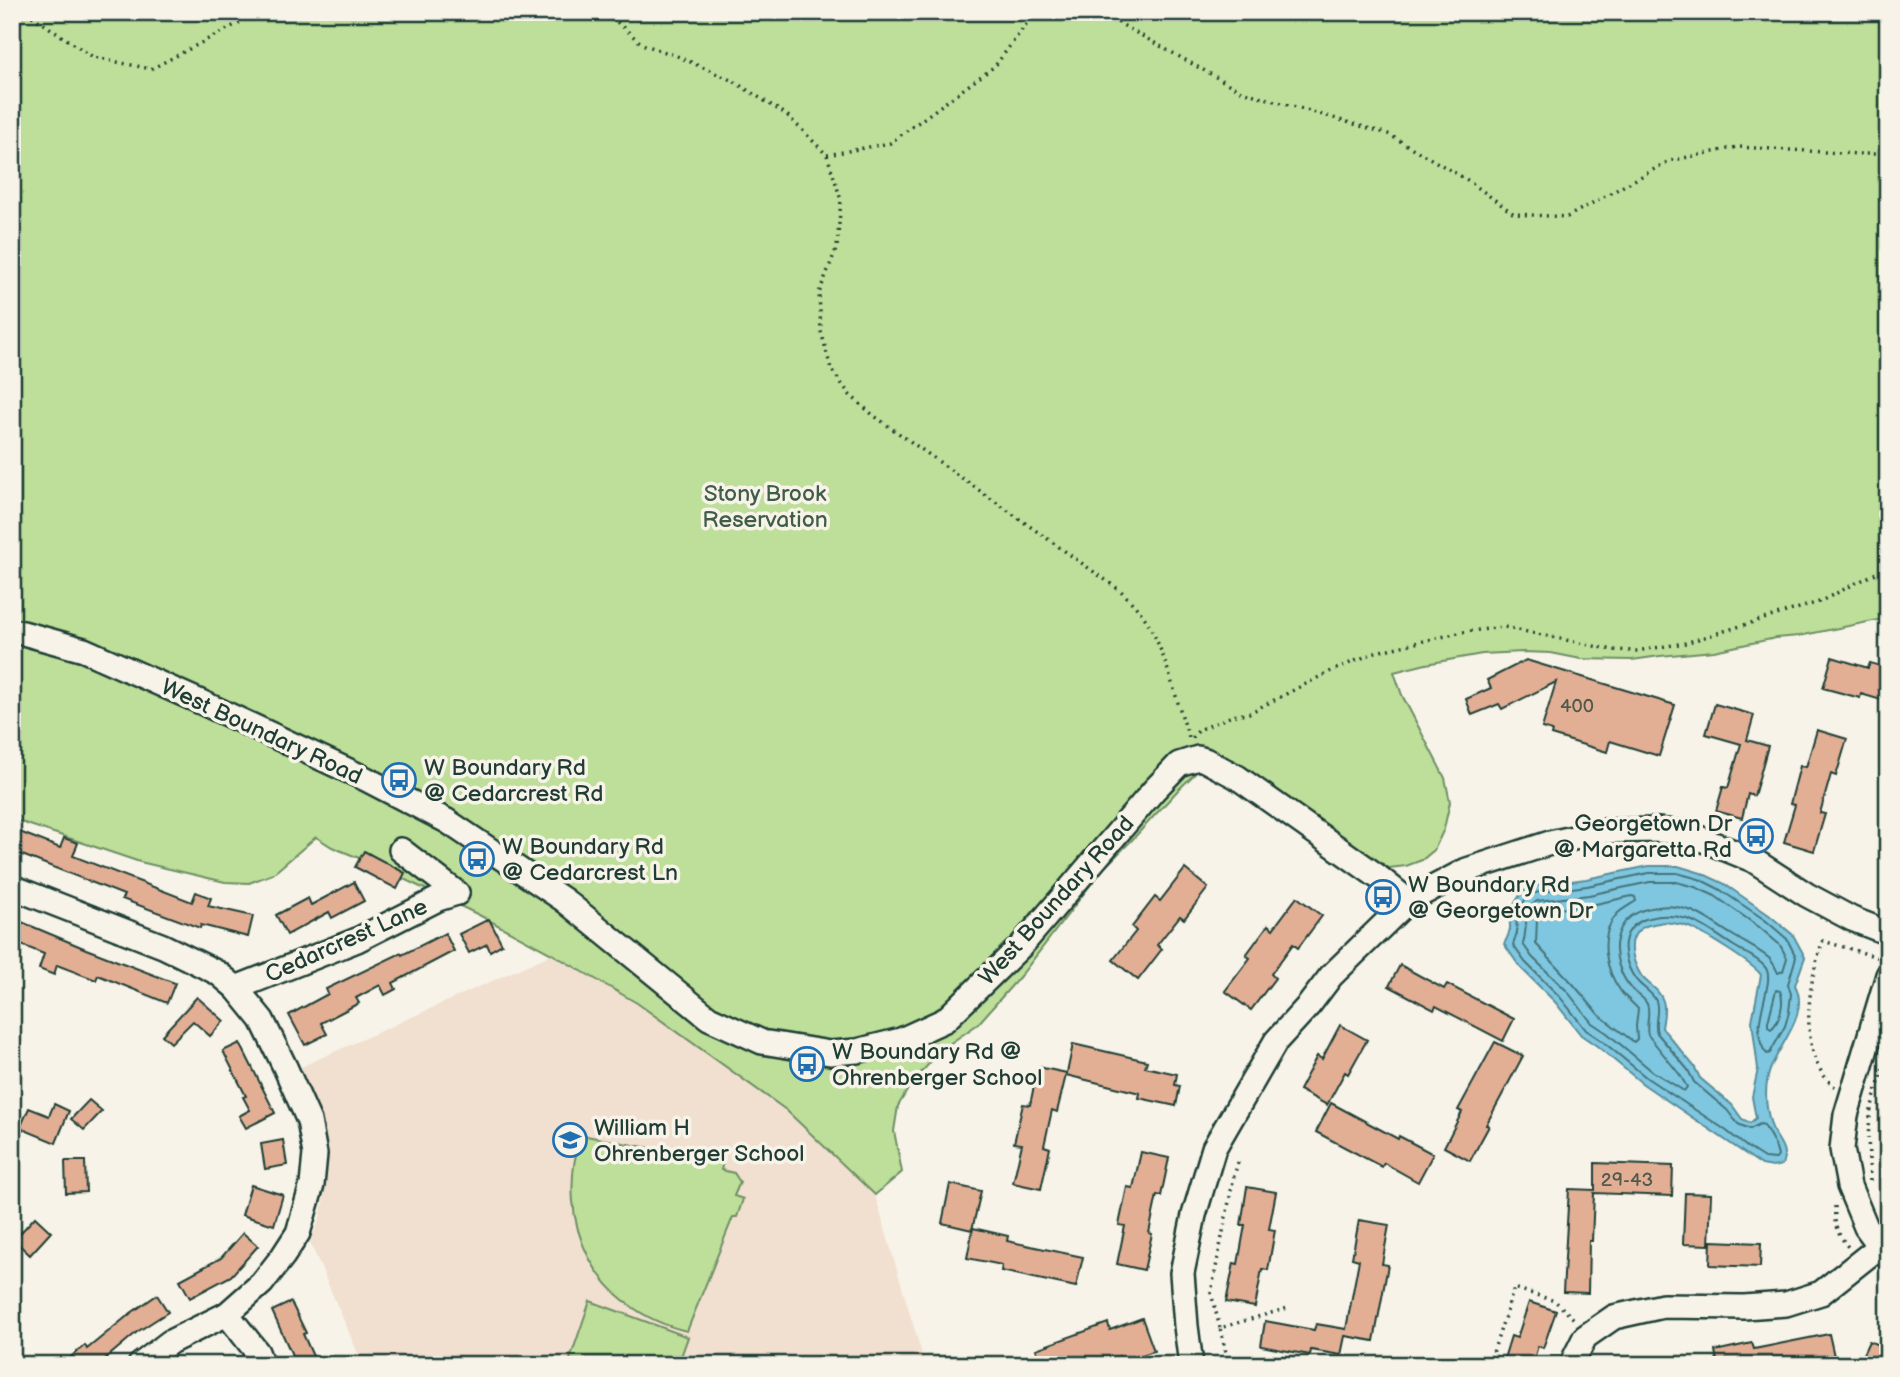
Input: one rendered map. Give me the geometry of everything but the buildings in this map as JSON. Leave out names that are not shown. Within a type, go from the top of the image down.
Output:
[{"type":"street","name":"West Boundary Road","points":[[12,631],[84,650],[366,779],[447,821],[564,900],[709,1018],[762,1042],[830,1053],[857,1051],[901,1040],[945,1020],[1021,946],[1154,790],[1194,749]]},
{"type":"street","points":[[1194,749],[1205,760],[1237,777],[1408,901]]},
{"type":"street","points":[[1191,1365],[1185,1326],[1182,1273],[1194,1215],[1214,1148],[1276,1041],[1331,976],[1408,901],[1467,870],[1550,844],[1606,831],[1657,830],[1689,834],[1754,860],[1807,895],[1852,919],[1888,933]]},
{"type":"street","name":"Cedarcrest Lane","points":[[236,988],[356,940],[457,892],[401,850]]},
{"type":"street","points":[[12,887],[163,946],[218,973],[236,988],[262,1020],[309,1121],[315,1154],[312,1185],[299,1233],[262,1283],[227,1314],[170,1342],[140,1365]]},
{"type":"street","points":[[1572,1365],[1585,1336],[1614,1317],[1663,1306],[1744,1307],[1786,1304],[1821,1293],[1883,1252],[1866,1227],[1849,1186],[1842,1149],[1846,1115],[1884,966]]},
{"type":"street","points":[[227,1314],[257,1352],[262,1365]]},
{"type":"path","points":[[26,12],[93,57],[151,69],[260,12]]},
{"type":"path","points":[[592,12],[617,22],[642,44],[733,81],[787,115],[827,155],[841,200],[837,247],[819,293],[821,331],[831,369],[850,395],[873,415],[1121,591],[1148,623],[1164,658],[1194,749]]},
{"type":"path","points":[[827,155],[890,143],[995,66],[1030,19],[1043,12]]},
{"type":"path","points":[[1098,12],[1241,91],[1388,134],[1469,181],[1514,214],[1567,217],[1669,161],[1738,147],[1888,154]]},
{"type":"path","points":[[1194,749],[1199,730],[1232,716],[1249,713],[1327,673],[1376,652],[1463,632],[1504,627],[1612,650],[1636,651],[1685,643],[1819,602],[1888,567]]},
{"type":"path","points":[[1840,1091],[1822,1074],[1809,1031],[1812,980],[1823,941],[1884,966]]},
{"type":"path","points":[[1870,1183],[1868,1136],[1871,1109],[1888,1052]]},
{"type":"path","points":[[1229,1365],[1211,1293],[1239,1159]]},
{"type":"path","points":[[1489,1365],[1514,1288],[1555,1301],[1590,1333]]},
{"type":"path","points":[[1220,1328],[1288,1308]]},
{"type":"shaded area","name":"William H Ohrenberger School","points":[[552,954],[637,1003],[786,1110],[875,1195],[925,1365],[363,1365],[310,1242],[320,1218],[325,1192],[325,1164],[319,1117],[301,1067]]},
{"type":"green space","name":"Stony Brook Reservation","points":[[12,12],[1888,12],[1888,618],[1714,651],[1632,660],[1581,659],[1551,653],[1482,654],[1394,672],[1402,695],[1445,778],[1450,802],[1444,829],[1434,850],[1422,860],[1406,866],[1389,868],[1367,863],[1207,762],[1102,870],[1022,974],[978,1024],[942,1049],[911,1084],[898,1106],[894,1131],[902,1172],[875,1195],[786,1110],[637,1003],[479,915],[332,847],[316,837],[273,874],[249,883],[225,882],[140,862],[12,819]]},
{"type":"green space","points":[[581,1135],[723,1162],[721,1170],[734,1173],[740,1182],[734,1196],[743,1199],[737,1217],[733,1217],[687,1331],[655,1320],[628,1304],[606,1283],[589,1258],[578,1230],[573,1199],[574,1168]]},
{"type":"green space","points":[[590,1301],[688,1337],[678,1365],[568,1365]]},
{"type":"water","points":[[1649,866],[1678,866],[1723,883],[1793,935],[1805,957],[1795,985],[1799,997],[1798,1010],[1795,1022],[1770,1070],[1766,1087],[1773,1131],[1784,1153],[1782,1165],[1762,1165],[1643,1084],[1581,1035],[1555,1002],[1520,967],[1504,944],[1510,929],[1508,914],[1522,892],[1533,886],[1586,879]],"holes":[[[1664,922],[1686,926],[1702,934],[1738,956],[1761,975],[1752,1021],[1758,1069],[1752,1097],[1756,1118],[1750,1123],[1742,1119],[1732,1105],[1700,1078],[1694,1066],[1662,1028],[1663,1001],[1636,966],[1632,942],[1634,936],[1644,927]]]},
{"type":"place","name":"W Boundary Rd @ Cedarcrest Rd","points":[[399,780]]},
{"type":"place","name":"Georgetown Dr @ Margaretta Rd","points":[[1756,836]]},
{"type":"place","name":"W Boundary Rd @ Cedarcrest Ln","points":[[477,859]]},
{"type":"place","name":"W Boundary Rd @ Georgetown Dr","points":[[1383,897]]},
{"type":"place","name":"W Boundary Rd @ Ohrenberger School","points":[[807,1064]]},
{"type":"place","name":"William H Ohrenberger School","points":[[570,1140]]}]
